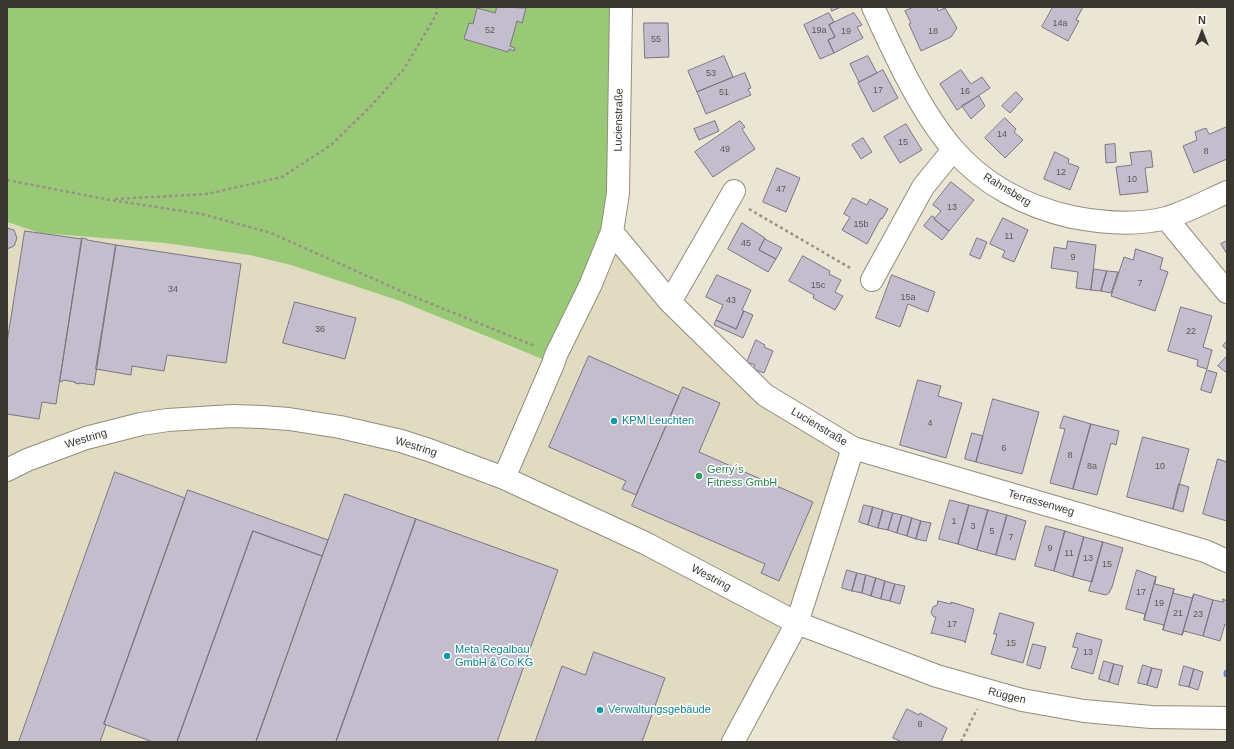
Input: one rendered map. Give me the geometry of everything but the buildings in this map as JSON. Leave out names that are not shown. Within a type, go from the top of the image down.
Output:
[{"type":"street","name":"Lucienstraße","points":[[504,478],[556,355],[590,286],[612,232],[618,193],[621,7]]},
{"type":"street","name":"Rahnsberg","points":[[873,7],[914,90],[953,150],[986,179],[1017,198],[1036,207],[1055,213],[1101,222],[1139,223],[1166,218],[1227,192]]},
{"type":"street","points":[[872,280],[923,187],[953,150]]},
{"type":"street","points":[[670,302],[740,198]]},
{"type":"street","points":[[1166,218],[1227,292]]},
{"type":"street","name":"Lucienstraße","points":[[612,232],[670,302],[765,395],[853,448],[797,623],[733,742]]},
{"type":"street","name":"Westring","points":[[7,470],[55,449],[86,438],[141,424],[168,420],[232,416],[289,419],[340,427],[401,441],[430,450],[504,478],[645,543],[797,623]]},
{"type":"street","name":"Terrassenweg","points":[[853,448],[1197,549],[1227,561]]},
{"type":"street","name":"Rüggen","points":[[797,623],[913,668],[985,691],[1053,707],[1084,712],[1151,717],[1227,718]]},
{"type":"path","points":[[110,200],[207,194],[282,177],[331,145],[370,107],[404,69],[436,15],[437,7]]},
{"type":"path","points":[[7,180],[110,200],[202,214],[271,233],[412,296],[556,355]]},
{"type":"path","points":[[740,198],[751,211],[829,257],[872,280]]},
{"type":"path","points":[[961,742],[985,691]]},
{"type":"shaded area","points":[[7,222],[40,233],[165,243],[249,255],[291,265],[400,301],[515,349],[563,366],[617,248],[844,452],[796,601],[722,742],[7,742]]},
{"type":"green space","points":[[7,7],[613,7],[613,195],[595,252],[547,361],[400,301],[291,265],[249,255],[165,243],[40,233],[7,222]]},
{"type":"place","name":"KPM Leuchten","points":[[614,421]]},
{"type":"place","name":"Gerry´s Fitness GmbH","points":[[699,476]]},
{"type":"place","name":"Meta Regalbau GmbH & Co KG","points":[[447,656]]},
{"type":"place","name":"Verwaltungsgebäude","points":[[600,710]]}]
